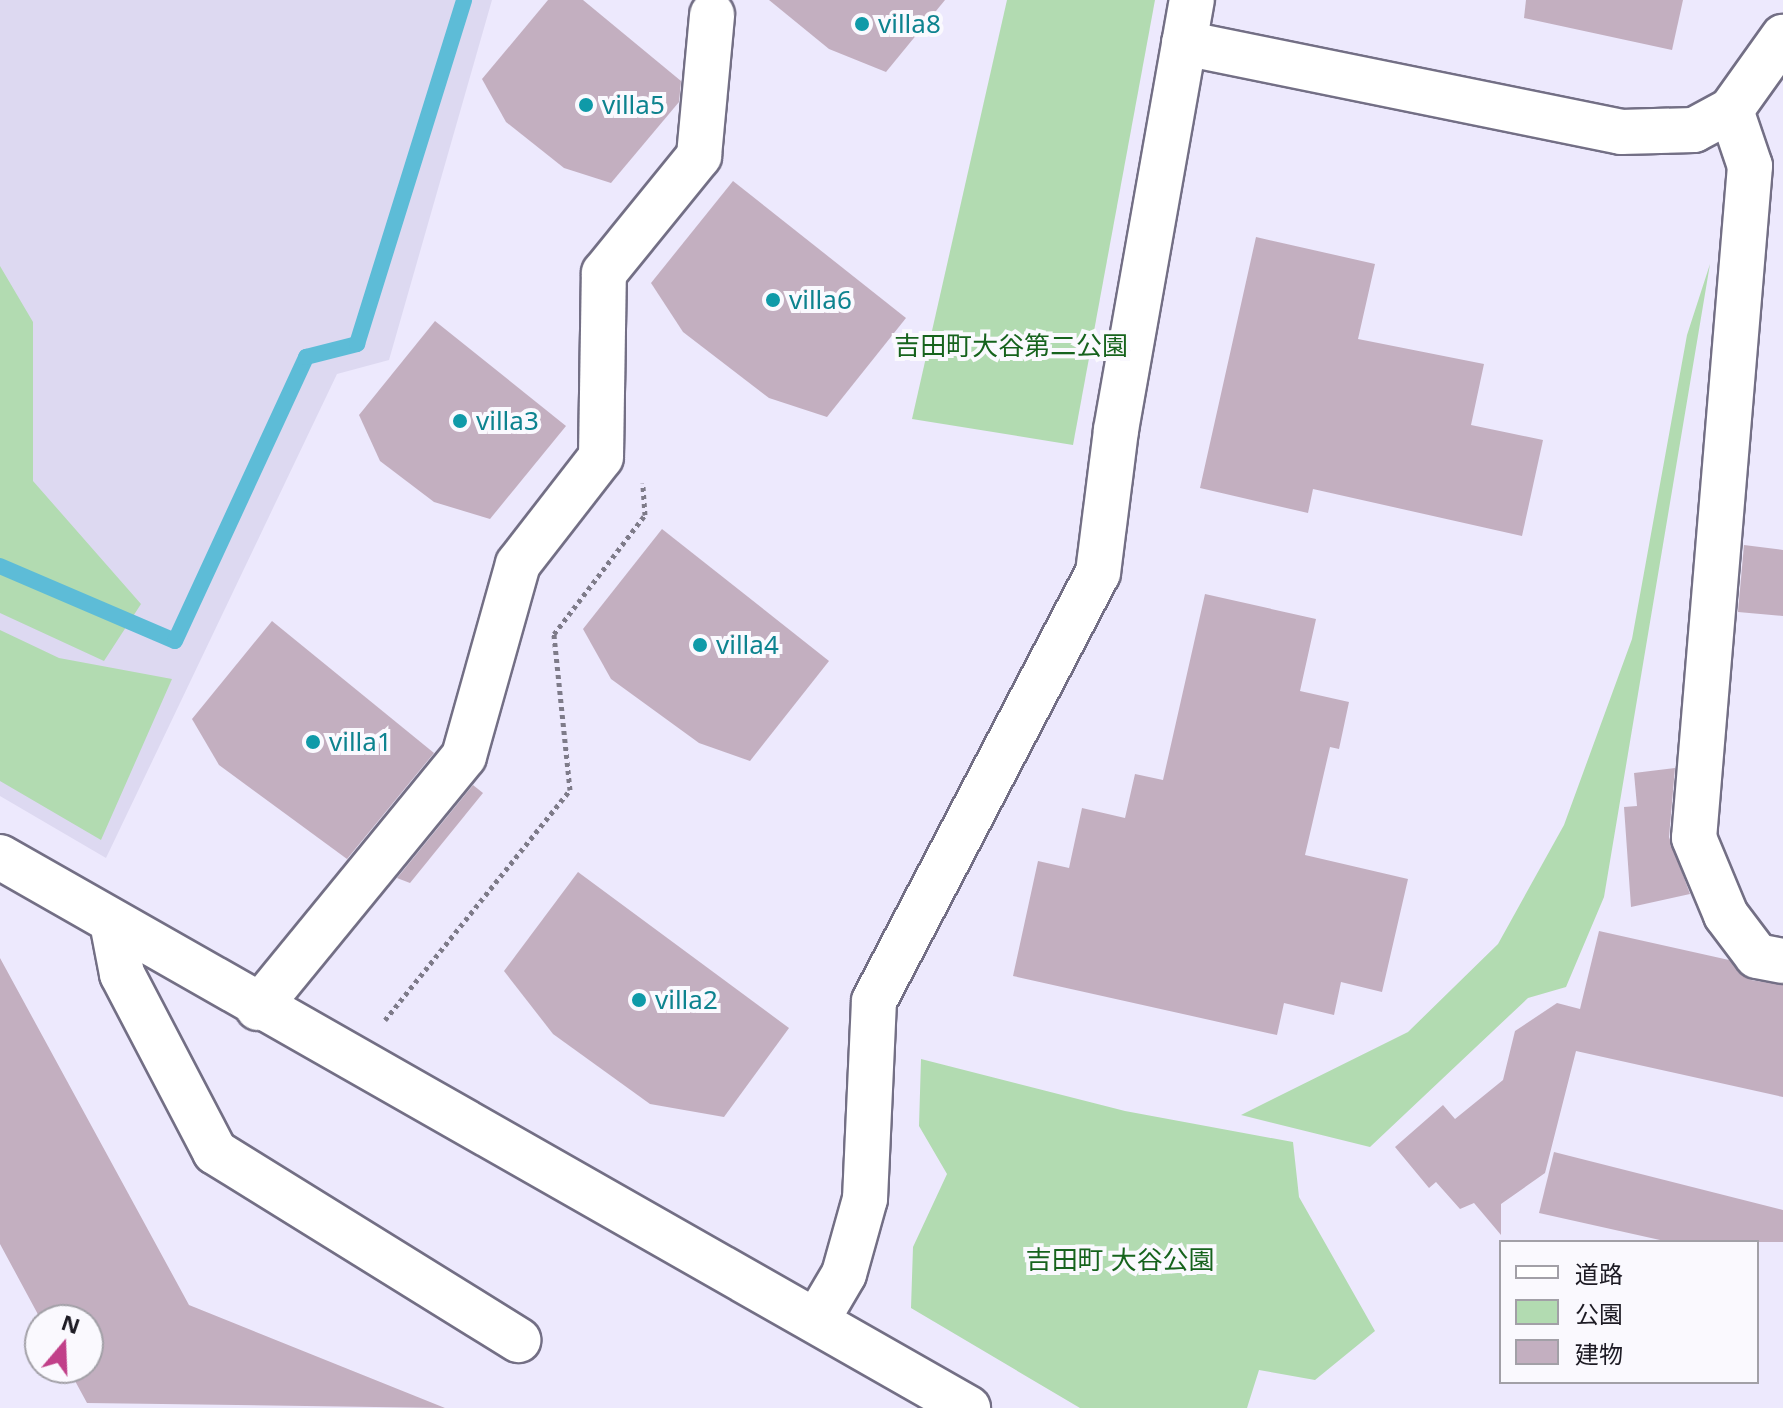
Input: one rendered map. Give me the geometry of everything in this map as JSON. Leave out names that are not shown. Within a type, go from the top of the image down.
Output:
[{"type":"street","points":[[817,1320],[844,1274],[865,1199],[874,1001],[1098,573],[1192,0]]},
{"type":"street","points":[[258,1008],[464,756],[518,564],[601,457],[604,273],[699,156],[712,15]]},
{"type":"street","points":[[1184,43],[1621,132],[1694,130],[1731,110],[1783,37]]},
{"type":"street","points":[[1731,110],[1750,166],[1694,838],[1726,915],[1757,956],[1783,961]]},
{"type":"street","points":[[0,857],[258,1008],[817,1320],[968,1408]]},
{"type":"street","points":[[112,922],[122,974],[215,1152],[518,1340]]},
{"type":"shaded area","points":[[0,0],[492,0],[389,360],[337,374],[106,858],[0,796]]},
{"type":"green space","name":"吉田町大谷第二公園","points":[[1007,0],[1155,0],[1073,445],[912,419]]},
{"type":"green space","points":[[1710,264],[1604,897],[1566,987],[1528,998],[1370,1147],[1241,1115],[1408,1032],[1498,944],[1564,825],[1632,639],[1687,335]]},
{"type":"green space","points":[[0,266],[33,322],[33,481],[141,604],[104,661],[0,613]]},
{"type":"green space","points":[[0,630],[59,658],[172,679],[101,840],[0,781]]},
{"type":"green space","name":"吉田町 大谷公園","points":[[921,1059],[1125,1111],[1293,1142],[1299,1197],[1375,1331],[1315,1380],[1259,1370],[1247,1408],[1080,1408],[911,1308],[913,1247],[947,1174],[919,1126]]},
{"type":"building","name":"villa5","points":[[548,0],[583,0],[681,81],[679,102],[611,183],[564,168],[506,122],[482,79]]},
{"type":"building","name":"villa8","points":[[769,0],[945,0],[886,72],[829,49]]},
{"type":"building","points":[[1526,0],[1683,0],[1672,50],[1524,18]]},
{"type":"building","name":"villa6","points":[[733,181],[906,318],[827,417],[769,398],[683,332],[651,283]]},
{"type":"building","points":[[1256,237],[1375,264],[1358,339],[1484,364],[1471,425],[1543,440],[1522,536],[1313,489],[1308,513],[1200,488]]},
{"type":"building","name":"villa3","points":[[435,321],[566,426],[490,519],[434,502],[380,461],[359,415]]},
{"type":"building","name":"villa4","points":[[662,529],[829,661],[750,761],[699,743],[611,679],[583,629]]},
{"type":"building","points":[[1744,545],[1783,550],[1783,616],[1738,612]]},
{"type":"building","points":[[1205,594],[1316,619],[1300,691],[1349,702],[1339,749],[1330,747],[1305,855],[1408,879],[1382,992],[1341,982],[1334,1015],[1284,1003],[1277,1035],[1013,976],[1038,861],[1069,868],[1082,808],[1125,818],[1135,774],[1163,780]]},
{"type":"building","name":"villa1","points":[[272,621],[434,753],[347,859],[219,765],[192,719]]},
{"type":"building","points":[[1675,768],[1669,837],[1690,894],[1631,907],[1624,807],[1637,806],[1634,773]]},
{"type":"building","points":[[473,785],[483,793],[410,883],[397,878]]},
{"type":"building","name":"villa2","points":[[578,872],[789,1028],[724,1117],[650,1104],[553,1034],[504,971]]},
{"type":"building","points":[[1599,931],[1729,960],[1751,980],[1783,985],[1783,1097],[1576,1051],[1545,1173],[1501,1204],[1501,1235],[1474,1203],[1460,1209],[1436,1182],[1429,1188],[1395,1147],[1443,1105],[1455,1119],[1503,1080],[1515,1031],[1557,1003],[1580,1009]]},
{"type":"building","points":[[0,958],[189,1305],[445,1408],[87,1403],[77,1384],[104,1384],[104,1304],[32,1304],[0,1244]]},
{"type":"building","points":[[1554,1152],[1783,1210],[1783,1242],[1660,1240],[1539,1213]]},
{"type":"waterway","points":[[0,566],[175,641],[306,357],[357,344],[464,0]]},
{"type":"place","name":"villa8","points":[[862,24]]},
{"type":"place","name":"villa5","points":[[586,105]]},
{"type":"place","name":"villa6","points":[[773,300]]},
{"type":"place","name":"villa3","points":[[460,421]]},
{"type":"place","name":"villa4","points":[[700,645]]},
{"type":"place","name":"villa1","points":[[313,742]]},
{"type":"place","name":"villa2","points":[[639,1000]]}]
